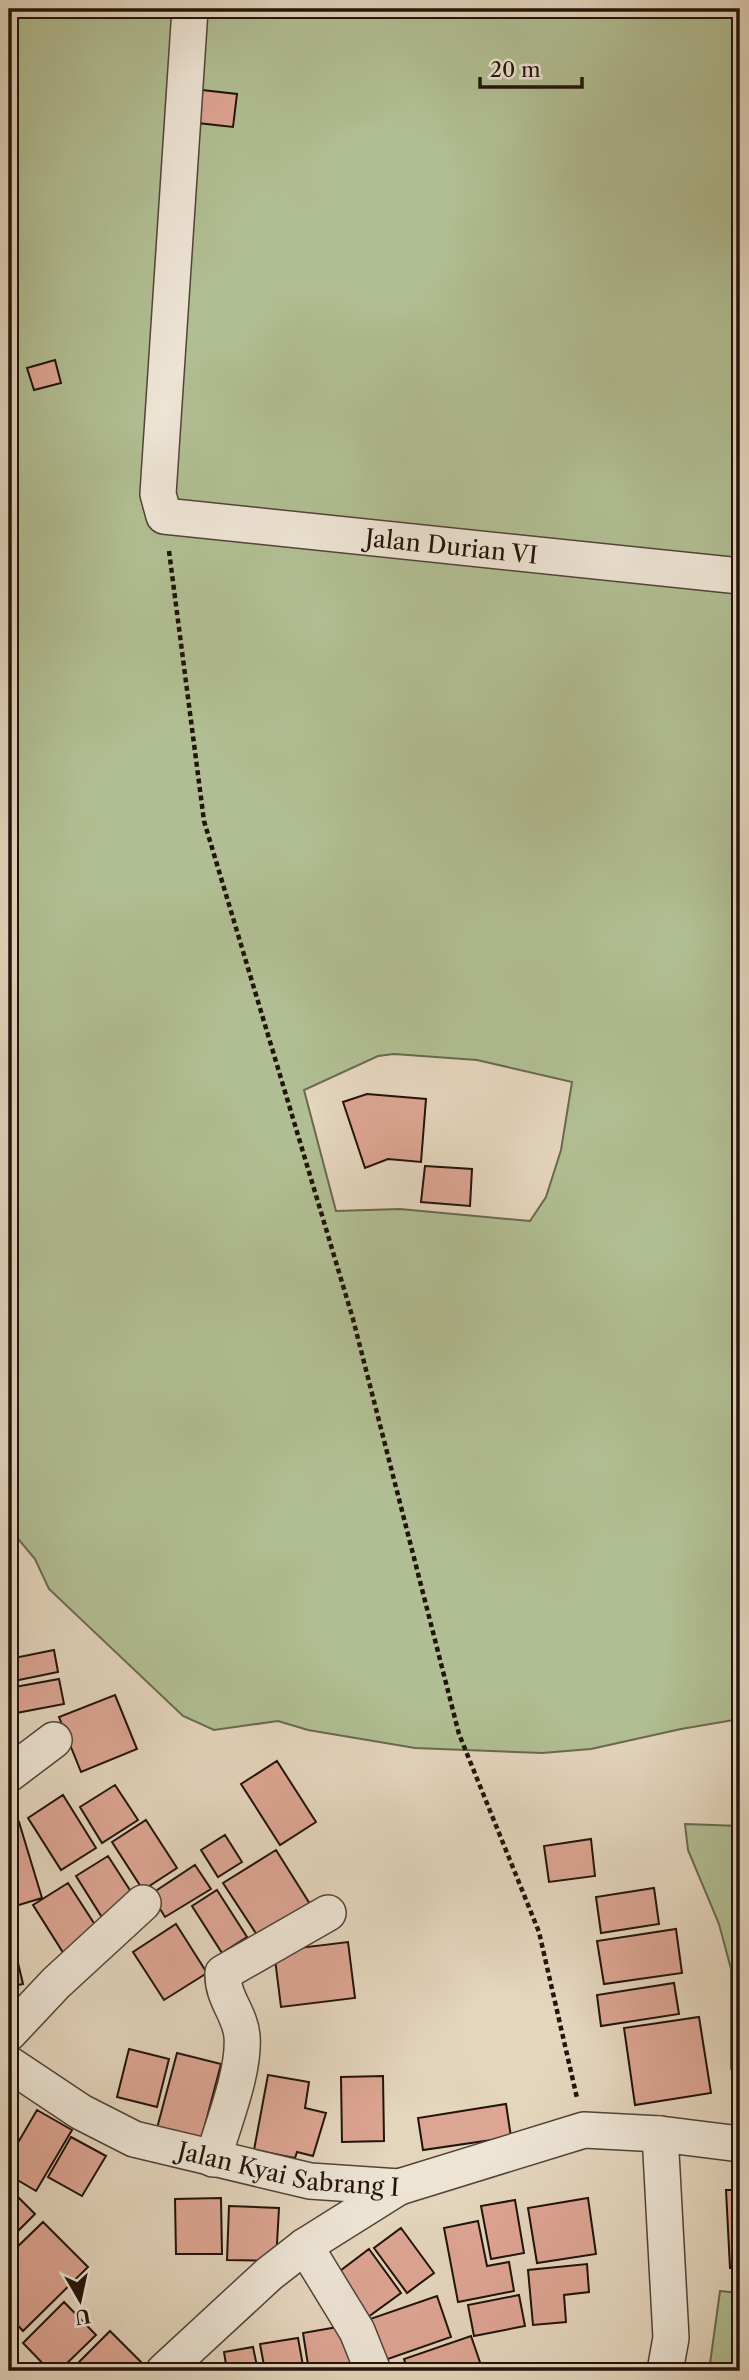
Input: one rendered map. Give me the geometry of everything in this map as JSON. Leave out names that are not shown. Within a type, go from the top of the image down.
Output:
[{"type":"street","points":[[164,516],[158,494],[190,9]]},
{"type":"street","name":"Jalan Durian VI","points":[[164,516],[740,576]]},
{"type":"street","points":[[9,1774],[54,1740]]},
{"type":"street","points":[[9,2033],[56,1983],[143,1903]]},
{"type":"street","points":[[213,2158],[241,2061],[242,2033],[223,1987],[223,1973],[328,1913]]},
{"type":"street","name":"Jalan Kyai Sabrang I","points":[[9,2064],[81,2112],[134,2139],[310,2181],[399,2187],[584,2130]]},
{"type":"street","points":[[584,2130],[660,2134],[740,2144]]},
{"type":"street","points":[[660,2134],[671,2337],[665,2371]]},
{"type":"street","points":[[164,2371],[269,2274],[305,2246],[399,2187]]},
{"type":"street","points":[[305,2246],[357,2331],[373,2371]]},
{"type":"path","points":[[164,516],[204,821],[353,1319],[459,1734],[539,1933],[584,2130]]},
{"type":"green space","points":[[9,9],[740,9],[740,1719],[591,1749],[542,1753],[415,1748],[308,1730],[278,1721],[214,1730],[183,1716],[49,1589],[35,1559],[9,1528]],"holes":[[[394,1054],[477,1060],[572,1082],[561,1150],[546,1197],[530,1221],[400,1209],[336,1211],[304,1090],[378,1056]]]},
{"type":"green space","points":[[685,1824],[740,1826],[740,2072],[731,2069],[731,1969],[719,1924],[688,1850]]},
{"type":"green space","points":[[720,2291],[740,2293],[740,2371],[709,2371]]},
{"type":"building","points":[[193,89],[237,94],[233,127],[189,122]]},
{"type":"building","points":[[55,360],[61,383],[34,390],[27,368]]},
{"type":"building","points":[[367,1094],[426,1099],[421,1162],[388,1159],[365,1168],[343,1102]]},
{"type":"building","points":[[425,1166],[472,1169],[470,1206],[421,1202]]},
{"type":"building","points":[[54,1650],[58,1672],[9,1682],[9,1659]]},
{"type":"building","points":[[59,1679],[64,1704],[11,1714],[9,1688]]},
{"type":"building","points":[[115,1695],[137,1749],[81,1772],[59,1717]]},
{"type":"building","points":[[277,1761],[316,1822],[280,1845],[241,1784]]},
{"type":"building","points":[[115,1785],[138,1820],[102,1843],[80,1807]]},
{"type":"building","points":[[63,1795],[96,1848],[61,1870],[28,1818]]},
{"type":"building","points":[[146,1820],[177,1868],[143,1890],[112,1842]]},
{"type":"building","points":[[19,1822],[42,1898],[9,1908],[9,1825]]},
{"type":"building","points":[[225,1835],[242,1862],[218,1877],[201,1850]]},
{"type":"building","points":[[591,1839],[595,1876],[549,1882],[544,1846]]},
{"type":"building","points":[[276,1850],[315,1912],[263,1944],[223,1883]]},
{"type":"building","points":[[108,1856],[135,1898],[103,1919],[76,1876]]},
{"type":"building","points":[[195,1865],[211,1889],[165,1917],[151,1894]]},
{"type":"building","points":[[68,1883],[99,1931],[64,1954],[33,1905]]},
{"type":"building","points":[[654,1888],[659,1924],[601,1933],[596,1897]]},
{"type":"building","points":[[217,1890],[247,1937],[222,1953],[192,1906]]},
{"type":"building","points":[[176,1924],[207,1973],[164,2000],[133,1952]]},
{"type":"building","points":[[9,1925],[23,1984],[9,1987]]},
{"type":"building","points":[[676,1929],[682,1973],[604,1984],[597,1941]]},
{"type":"building","points":[[348,1942],[355,1998],[281,2007],[274,1951]]},
{"type":"building","points":[[674,1983],[679,2014],[601,2026],[597,1995]]},
{"type":"building","points":[[699,2017],[711,2093],[635,2105],[624,2028]]},
{"type":"building","points":[[129,2049],[169,2059],[157,2107],[117,2097]]},
{"type":"building","points":[[177,2053],[221,2064],[200,2144],[156,2132]]},
{"type":"building","points":[[268,2075],[309,2082],[305,2108],[326,2113],[313,2156],[297,2152],[295,2158],[254,2150]]},
{"type":"building","points":[[383,2076],[384,2141],[342,2142],[341,2077]]},
{"type":"building","points":[[506,2104],[511,2137],[423,2150],[418,2118]]},
{"type":"building","points":[[37,2110],[72,2130],[36,2191],[9,2175],[9,2158]]},
{"type":"building","points":[[71,2137],[106,2156],[82,2196],[48,2177]]},
{"type":"building","points":[[9,2188],[35,2214],[9,2240]]},
{"type":"building","points":[[726,2190],[740,2190],[740,2268],[730,2268]]},
{"type":"building","points":[[221,2198],[222,2254],[176,2254],[175,2199]]},
{"type":"building","points":[[588,2198],[596,2254],[537,2263],[528,2208]]},
{"type":"building","points":[[515,2200],[524,2253],[491,2259],[481,2206]]},
{"type":"building","points":[[229,2206],[279,2208],[276,2261],[227,2260]]},
{"type":"building","points":[[478,2221],[487,2266],[509,2262],[514,2291],[458,2302],[444,2228]]},
{"type":"building","points":[[43,2222],[88,2267],[23,2331],[9,2316],[9,2255]]},
{"type":"building","points":[[401,2228],[434,2273],[407,2293],[374,2248]]},
{"type":"building","points":[[369,2249],[401,2293],[368,2317],[336,2274]]},
{"type":"building","points":[[587,2264],[589,2292],[564,2295],[566,2322],[533,2325],[528,2270]]},
{"type":"building","points":[[519,2295],[525,2326],[474,2336],[468,2305]]},
{"type":"building","points":[[437,2296],[451,2337],[385,2360],[370,2319]]},
{"type":"building","points":[[64,2302],[96,2335],[59,2371],[50,2371],[23,2343]]},
{"type":"building","points":[[349,2325],[357,2371],[309,2371],[303,2333]]},
{"type":"building","points":[[110,2331],[150,2371],[70,2371]]},
{"type":"building","points":[[471,2336],[483,2371],[408,2371],[404,2359]]},
{"type":"building","points":[[298,2338],[304,2371],[265,2371],[260,2344]]},
{"type":"building","points":[[253,2347],[258,2371],[227,2371],[224,2352]]}]
